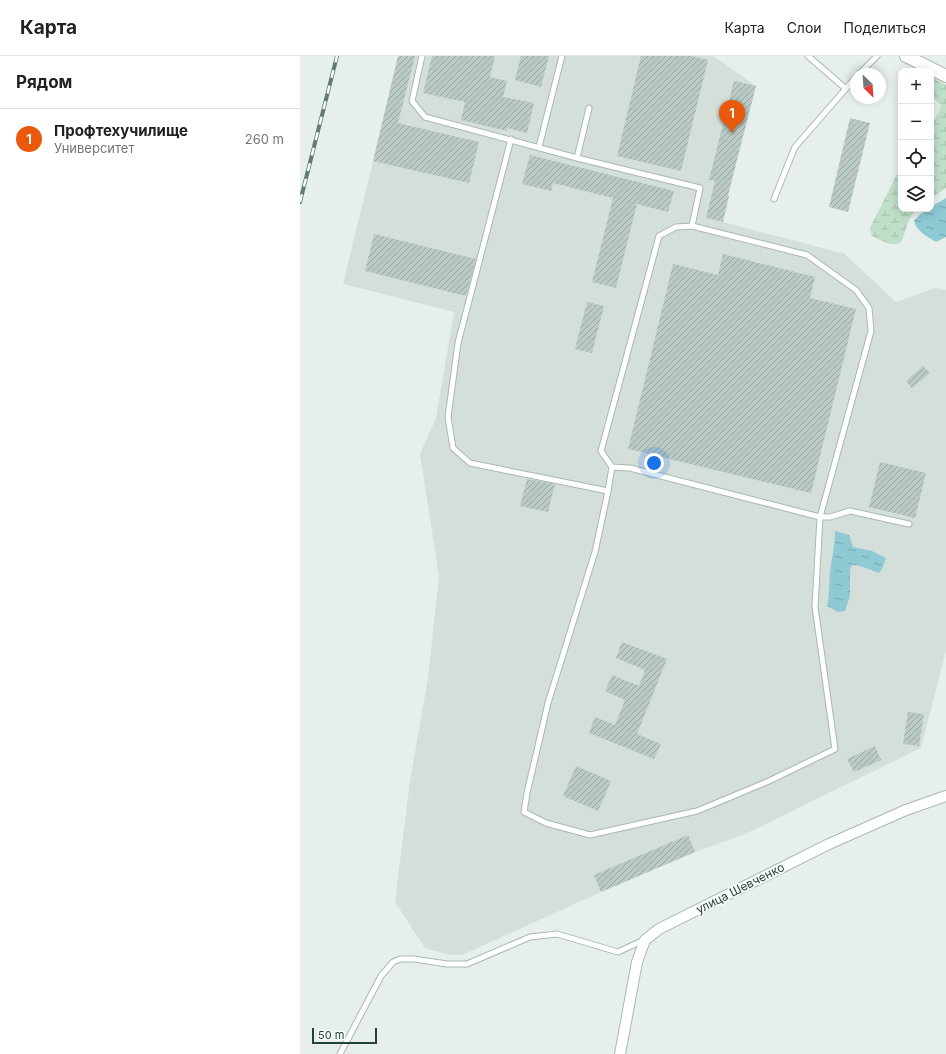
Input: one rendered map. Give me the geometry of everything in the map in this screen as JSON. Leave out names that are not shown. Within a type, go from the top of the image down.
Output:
[{"type":"street","points":[[906,56],[946,76]]},
{"type":"street","name":"улица Шевченко","points":[[645,940],[659,929],[828,844],[906,810],[946,796]]},
{"type":"street","points":[[620,1054],[637,962],[645,940]]},
{"type":"lane","points":[[422,56],[412,101],[424,117],[578,158],[700,188],[692,226]]},
{"type":"lane","points":[[539,147],[562,56]]},
{"type":"lane","points":[[808,56],[845,88]]},
{"type":"lane","points":[[865,68],[877,56]]},
{"type":"lane","points":[[774,198],[795,147],[850,83]]},
{"type":"lane","points":[[578,158],[589,108]]},
{"type":"lane","points":[[511,139],[458,342],[448,417],[453,448],[470,463],[608,492]]},
{"type":"lane","points":[[692,226],[807,256],[856,290],[869,308],[872,332],[820,517],[815,607],[835,749],[769,782],[697,811],[590,835],[546,823],[524,812],[548,703],[595,552],[612,466],[601,451],[659,236],[676,227],[692,226]]},
{"type":"lane","points":[[612,466],[630,468],[820,517],[830,517],[850,511],[909,524]]},
{"type":"lane","points":[[340,1054],[381,976],[392,962],[400,959],[414,959],[447,964],[467,964],[530,937],[557,934],[618,952],[645,940]]},
{"type":"shaded area","points":[[399,56],[713,56],[756,86],[730,185],[723,222],[845,254],[896,302],[935,288],[946,290],[946,651],[921,748],[745,834],[695,852],[601,892],[462,955],[450,955],[425,948],[395,902],[410,781],[428,678],[439,576],[420,454],[436,418],[454,312],[343,284]]},
{"type":"green space","points":[[934,79],[946,85],[946,188],[934,196],[934,120],[939,112],[941,106],[934,99]]},
{"type":"green space","points":[[898,174],[898,212],[915,212],[909,220],[901,242],[898,244],[890,244],[872,236],[870,228]]},
{"type":"water","points":[[946,198],[946,237],[936,242],[920,231],[915,225],[914,221],[923,212],[934,212],[934,205]]},
{"type":"water","points":[[835,531],[849,535],[853,547],[872,551],[886,558],[879,573],[860,566],[852,565],[850,570],[850,596],[845,611],[838,612],[827,606]]},
{"type":"building","points":[[398,56],[415,56],[398,123],[479,142],[469,183],[373,161]]},
{"type":"building","points":[[432,56],[495,56],[490,77],[507,81],[503,97],[534,103],[527,133],[507,128],[507,131],[461,120],[465,102],[423,93]]},
{"type":"building","points":[[521,56],[549,56],[541,87],[515,80]]},
{"type":"building","points":[[641,56],[692,56],[708,60],[681,171],[617,156]]},
{"type":"building","points":[[734,81],[756,86],[728,195],[723,222],[706,218],[715,181],[709,180]]},
{"type":"building","points":[[850,118],[870,123],[848,212],[829,207]]},
{"type":"building","points":[[530,155],[674,191],[668,212],[637,204],[616,288],[592,282],[613,198],[553,183],[551,191],[522,184]]},
{"type":"building","points":[[374,234],[476,259],[466,296],[365,271]]},
{"type":"building","points":[[723,254],[815,277],[810,298],[856,309],[811,493],[628,449],[673,264],[718,275]]},
{"type":"building","points":[[587,302],[604,306],[592,353],[575,349]]},
{"type":"building","points":[[923,366],[930,373],[912,388],[906,381]]},
{"type":"building","points":[[880,462],[926,473],[915,518],[869,507]]},
{"type":"building","points":[[527,479],[555,484],[548,512],[520,506]]},
{"type":"building","points":[[622,642],[667,659],[637,734],[661,744],[654,759],[589,733],[595,717],[615,725],[625,700],[605,691],[612,675],[639,686],[645,670],[616,658]]},
{"type":"building","points":[[908,712],[924,714],[919,746],[903,744]]},
{"type":"building","points":[[875,746],[881,760],[854,772],[847,759]]},
{"type":"building","points":[[576,766],[611,781],[598,811],[563,796]]},
{"type":"building","points":[[688,835],[695,852],[601,892],[594,875]]},
{"type":"railway","points":[[300,202],[337,56]]},
{"type":"place","name":"Профтехучилище","points":[[732,133]]}]
